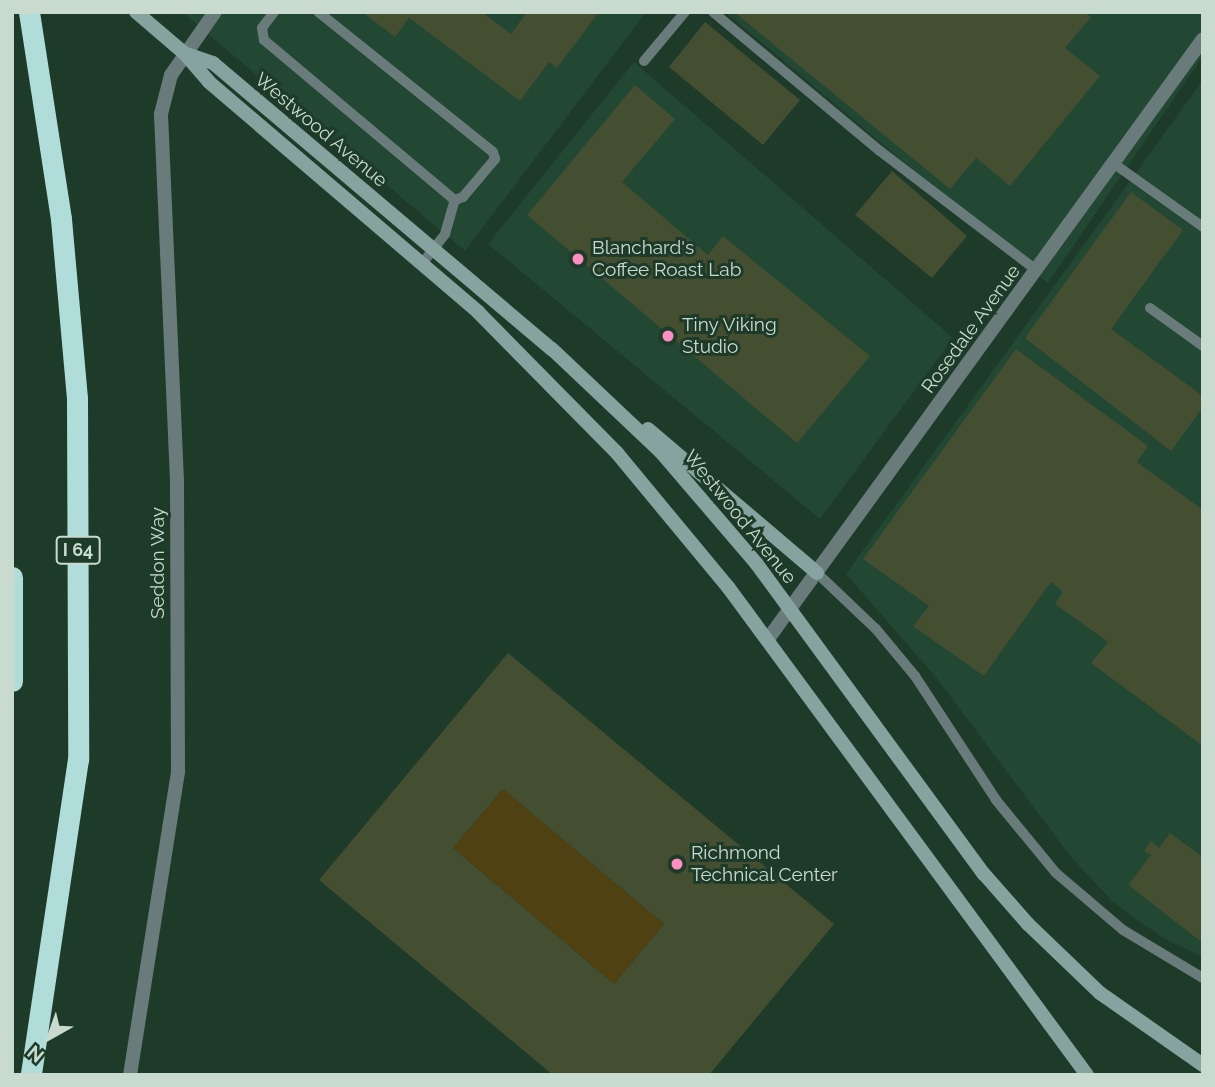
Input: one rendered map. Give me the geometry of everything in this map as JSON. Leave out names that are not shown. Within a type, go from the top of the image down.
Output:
[{"type":"highway","name":"I 64","points":[[30,19],[61,219],[77,398],[78,634],[78,759],[31,1075]]},
{"type":"highway","points":[[12,577],[12,681]]},
{"type":"main road","name":"Westwood Avenue","points":[[136,12],[184,53],[209,82],[509,340],[575,408],[685,531],[768,639],[1087,1075]]},
{"type":"main road","name":"Westwood Avenue","points":[[184,53],[213,64],[613,405],[712,508],[790,609],[984,874],[1028,924],[1100,993],[1203,1065]]},
{"type":"main road","points":[[613,405],[674,448],[817,573]]},
{"type":"street","name":"Seddon Way","points":[[130,1075],[178,771],[177,481],[161,114],[171,75],[215,12]]},
{"type":"street","name":"Rosedale Avenue","points":[[768,639],[1203,39]]},
{"type":"lane","points":[[274,12],[262,28],[264,40],[455,200]]},
{"type":"lane","points":[[318,12],[494,152],[495,159],[470,192],[455,200],[449,227],[421,265]]},
{"type":"lane","points":[[644,61],[685,12]]},
{"type":"lane","points":[[713,12],[880,151],[1036,270]]},
{"type":"lane","points":[[1113,163],[1203,227]]},
{"type":"lane","points":[[1150,308],[1203,346]]},
{"type":"lane","points":[[817,573],[868,621],[915,676],[996,800],[1056,873],[1123,930],[1203,978]]},
{"type":"shaded area","points":[[182,12],[646,12],[465,251]]},
{"type":"shaded area","points":[[725,12],[1203,12],[1203,56],[1048,283]]},
{"type":"shaded area","points":[[634,62],[953,338],[820,519],[488,244]]},
{"type":"shaded area","points":[[1203,80],[1203,957],[1163,938],[1113,902],[1071,857],[935,676],[846,574]]},
{"type":"shaded area","points":[[503,789],[664,924],[614,984],[453,848]]},
{"type":"building","points":[[362,12],[482,12],[511,34],[527,12],[599,12],[557,68],[549,62],[520,101],[409,18],[395,37]]},
{"type":"building","points":[[734,12],[1085,12],[1091,17],[1065,48],[1100,76],[1010,186],[976,158],[950,189]]},
{"type":"building","points":[[705,22],[800,100],[763,145],[669,67]]},
{"type":"building","points":[[635,85],[675,119],[622,182],[708,255],[723,236],[870,356],[797,443],[527,215]]},
{"type":"building","points":[[892,171],[967,236],[932,278],[855,215]]},
{"type":"building","points":[[1131,192],[1183,230],[1111,329],[1203,396],[1203,407],[1171,451],[1025,338]]},
{"type":"building","points":[[1016,349],[1148,446],[1137,462],[1203,510],[1203,746],[1091,663],[1108,642],[1055,604],[1063,592],[1051,582],[984,676],[913,626],[929,606],[863,559]]},
{"type":"building","name":"Richmond Technical Center","points":[[508,653],[834,924],[709,1075],[553,1075],[319,880]],"holes":[[[503,789],[664,924],[614,984],[453,848]]]},
{"type":"building","points":[[1170,833],[1203,857],[1203,943],[1128,885],[1151,855],[1144,851],[1151,841],[1159,848]]},
{"type":"place","name":"Blanchard's Coffee Roast Lab","points":[[578,259]]},
{"type":"place","name":"Tiny Viking Studio","points":[[668,336]]},
{"type":"place","name":"Richmond Technical Center","points":[[677,864]]}]
